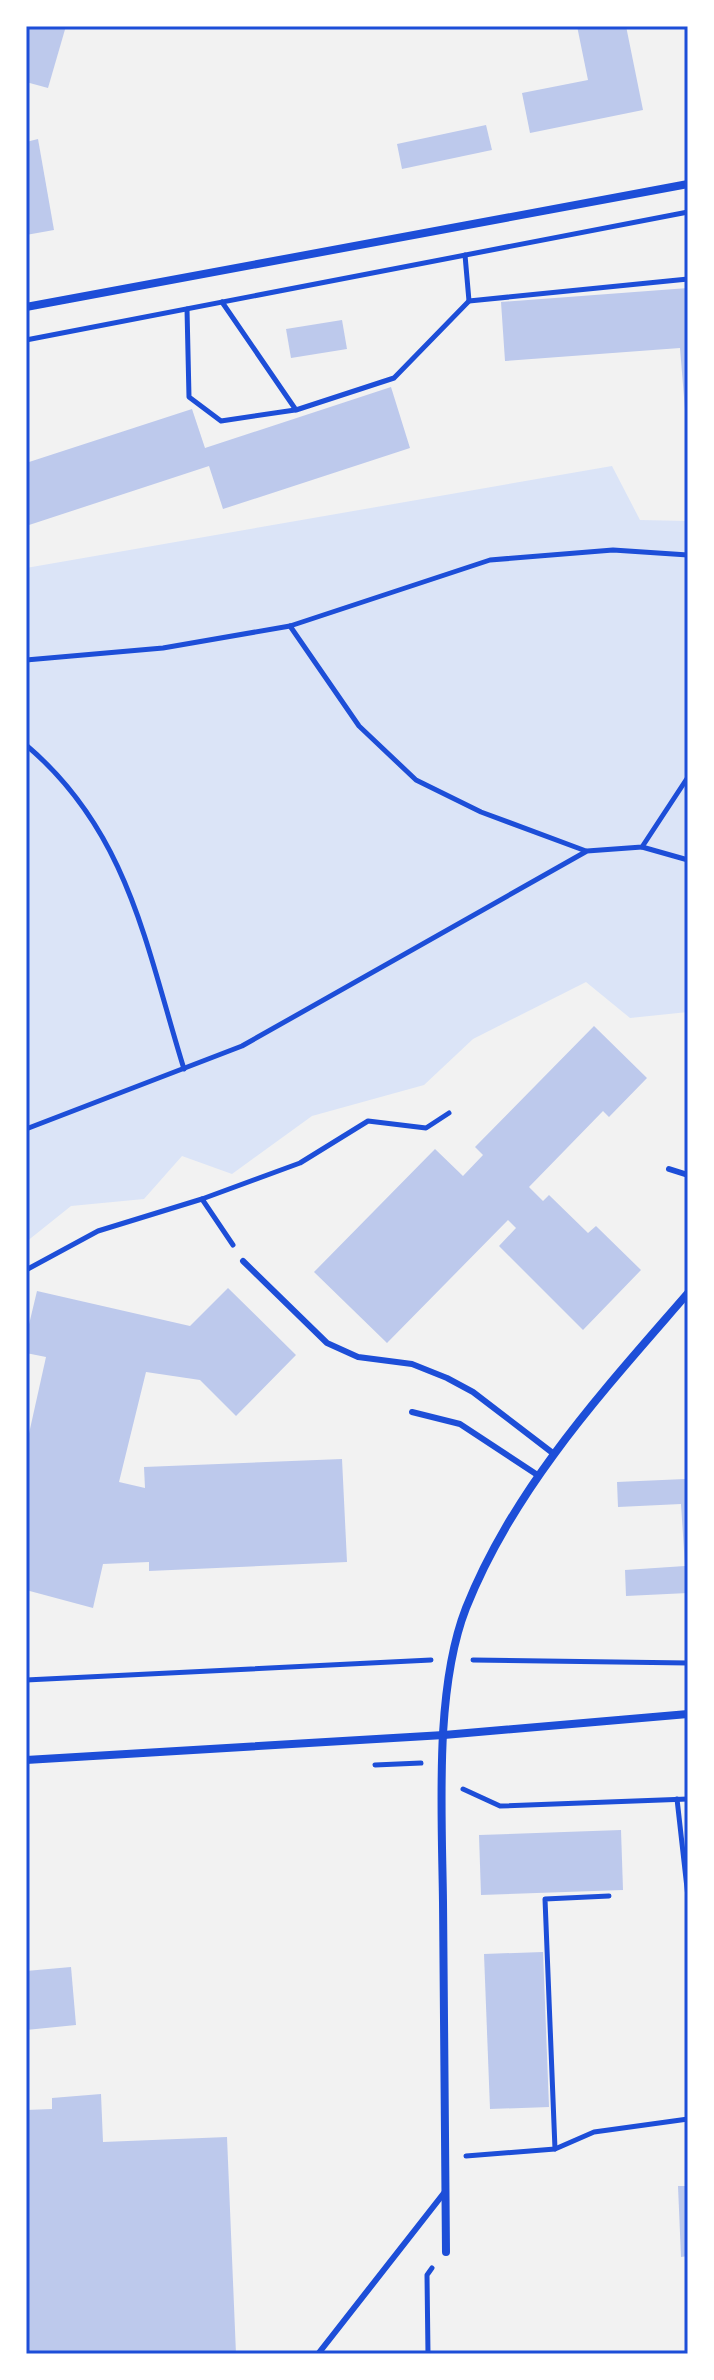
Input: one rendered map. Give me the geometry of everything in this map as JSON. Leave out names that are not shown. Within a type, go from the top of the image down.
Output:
[{"type":"street","points":[[26,307],[688,184]]},
{"type":"street","points":[[446,2252],[442,1779],[451,1659],[465,1610],[494,1546],[539,1476],[596,1398],[688,1293]]},
{"type":"street","points":[[26,1760],[444,1735],[688,1714]]},
{"type":"lane","points":[[669,1169],[688,1175]]},
{"type":"lane","points":[[243,1261],[327,1343],[358,1357],[412,1364],[447,1378],[473,1392],[554,1454]]},
{"type":"lane","points":[[412,1412],[460,1424],[539,1476]]},
{"type":"lane","points":[[318,2354],[445,2192]]},
{"type":"path","points":[[26,340],[688,212]]},
{"type":"path","points":[[465,255],[469,301]]},
{"type":"path","points":[[187,309],[189,397],[221,421],[296,410],[394,378],[469,301],[688,279]]},
{"type":"path","points":[[222,302],[296,410]]},
{"type":"path","points":[[26,660],[163,648],[290,626],[490,560],[613,550],[688,555]]},
{"type":"path","points":[[290,626],[359,726],[416,780],[481,812],[587,851],[642,847],[688,860]]},
{"type":"path","points":[[26,745],[76,795],[112,852],[130,890],[184,1069]]},
{"type":"path","points":[[642,847],[688,777]]},
{"type":"path","points":[[26,1129],[242,1046],[587,851]]},
{"type":"path","points":[[26,1270],[98,1231],[202,1199],[300,1163],[368,1121],[426,1128],[449,1113]]},
{"type":"path","points":[[202,1199],[243,1261]]},
{"type":"path","points":[[26,1680],[451,1659],[688,1663]]},
{"type":"path","points":[[374,1765],[422,1763],[442,1779],[500,1806],[688,1799]]},
{"type":"path","points":[[677,1799],[688,1897]]},
{"type":"path","points":[[555,2149],[545,1899],[609,1896]]},
{"type":"path","points":[[445,2158],[555,2149],[594,2132],[688,2119]]},
{"type":"path","points":[[428,2354],[427,2275],[446,2252]]},
{"type":"shaded area","points":[[612,466],[640,520],[688,521],[688,1012],[630,1018],[586,982],[473,1039],[424,1085],[312,1116],[232,1174],[182,1156],[144,1199],[71,1206],[26,1242],[26,568]]},
{"type":"building","points":[[26,26],[66,26],[48,88],[26,82]]},
{"type":"building","points":[[577,26],[626,26],[643,110],[530,133],[522,93],[588,80]]},
{"type":"building","points":[[486,125],[492,150],[402,169],[397,144]]},
{"type":"building","points":[[38,139],[54,230],[26,235],[26,142]]},
{"type":"building","points":[[688,288],[688,422],[680,348],[505,361],[501,302]]},
{"type":"building","points":[[342,320],[347,349],[291,358],[286,329]]},
{"type":"building","points":[[391,387],[410,448],[223,509],[209,466],[26,526],[26,463],[192,409],[205,448]]},
{"type":"building","points":[[594,1026],[647,1078],[609,1117],[603,1111],[529,1187],[543,1201],[549,1195],[588,1233],[596,1226],[641,1270],[583,1330],[499,1246],[516,1228],[508,1220],[387,1343],[314,1272],[435,1149],[463,1176],[483,1155],[475,1147]]},
{"type":"building","points":[[228,1288],[296,1355],[236,1416],[200,1380],[146,1372],[119,1482],[145,1488],[144,1467],[342,1459],[347,1562],[149,1571],[149,1562],[103,1564],[93,1608],[26,1590],[26,1447],[46,1357],[26,1353],[26,1337],[37,1291],[190,1326]]},
{"type":"building","points":[[687,1470],[688,1593],[626,1596],[625,1570],[685,1566],[681,1504],[618,1507],[617,1482],[685,1479]]},
{"type":"building","points":[[621,1830],[623,1890],[481,1895],[479,1835]]},
{"type":"building","points":[[543,1952],[549,2107],[490,2109],[484,1954]]},
{"type":"building","points":[[71,1967],[76,2025],[26,2030],[26,1971]]},
{"type":"building","points":[[101,2094],[103,2142],[227,2137],[236,2354],[26,2354],[26,2110],[52,2109],[52,2098]]},
{"type":"building","points":[[678,2186],[688,2186],[688,2256],[681,2257]]}]
